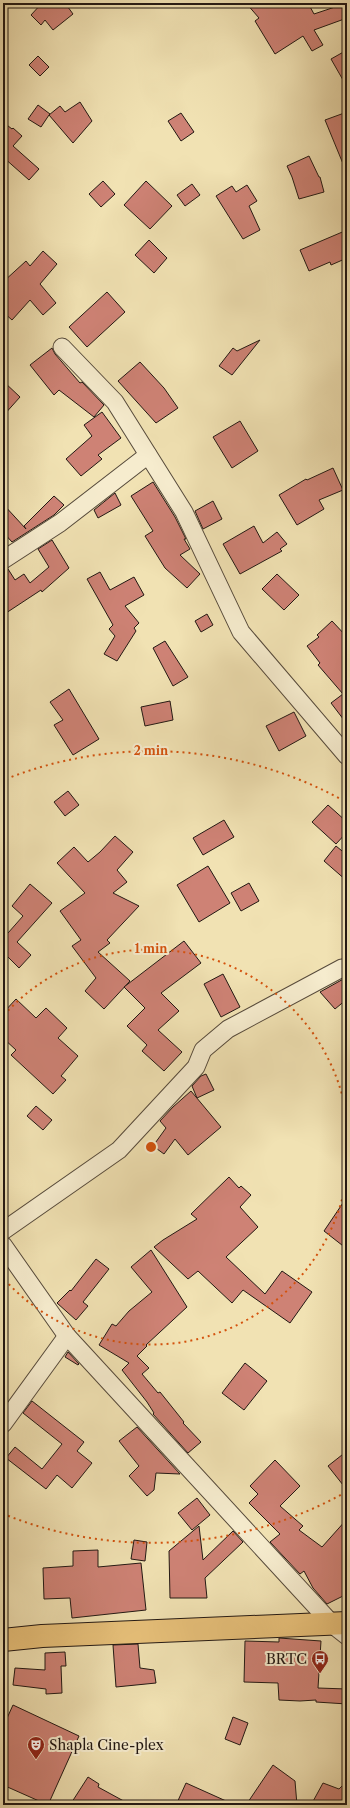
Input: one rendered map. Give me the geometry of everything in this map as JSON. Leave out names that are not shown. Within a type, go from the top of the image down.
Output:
[{"type":"main road","points":[[3,1640],[42,1636],[342,1628]]},
{"type":"street","points":[[62,347],[115,402],[184,512],[241,632],[347,756]]},
{"type":"street","points":[[3,560],[60,523],[148,455]]},
{"type":"street","points":[[3,1231],[120,1150],[196,1067],[204,1050],[228,1029],[342,968],[347,967]]},
{"type":"street","points":[[3,1245],[67,1336],[342,1628]]},
{"type":"street","points":[[3,1424],[67,1336]]},
{"type":"building","points":[[42,3],[65,3],[73,14],[53,30],[45,20],[41,25],[31,15]]},
{"type":"building","points":[[246,3],[308,3],[314,14],[347,3],[347,18],[314,30],[323,45],[312,51],[303,36],[275,54],[255,21],[259,18]]},
{"type":"building","points":[[347,50],[347,87],[331,59]]},
{"type":"building","points":[[38,56],[49,67],[40,76],[29,65]]},
{"type":"building","points":[[80,102],[92,121],[73,143],[49,115],[60,106],[65,112]]},
{"type":"building","points":[[38,105],[50,114],[41,127],[28,119]]},
{"type":"building","points":[[347,112],[347,171],[346,171],[325,120]]},
{"type":"building","points":[[181,113],[194,132],[181,141],[168,121]]},
{"type":"building","points":[[3,122],[22,136],[13,146],[39,169],[29,180],[3,157]]},
{"type":"building","points":[[309,156],[320,177],[324,192],[299,199],[287,166]]},
{"type":"building","points":[[103,181],[115,194],[101,207],[89,194]]},
{"type":"building","points":[[146,181],[172,206],[150,229],[124,205]]},
{"type":"building","points":[[192,184],[200,195],[185,206],[177,195]]},
{"type":"building","points":[[247,185],[257,201],[249,206],[260,230],[243,239],[216,196],[232,186],[236,192]]},
{"type":"building","points":[[347,230],[347,258],[331,265],[330,262],[309,271],[300,250]]},
{"type":"building","points":[[149,240],[167,258],[154,273],[135,255]]},
{"type":"building","points":[[43,251],[57,264],[40,284],[56,303],[43,315],[30,300],[12,320],[3,312],[3,282],[26,261],[30,266]]},
{"type":"building","points":[[107,292],[125,312],[87,347],[69,327]]},
{"type":"building","points":[[260,340],[232,375],[219,366],[233,348],[237,351]]},
{"type":"building","points":[[52,348],[55,354],[80,383],[82,382],[104,405],[94,417],[59,390],[54,395],[30,365]]},
{"type":"building","points":[[140,362],[164,388],[178,408],[156,423],[118,381]]},
{"type":"building","points":[[3,381],[20,397],[3,416]]},
{"type":"building","points":[[102,412],[121,438],[98,455],[102,459],[81,476],[66,459],[92,436],[84,425]]},
{"type":"building","points":[[240,421],[258,451],[232,468],[213,437]]},
{"type":"building","points":[[333,468],[343,490],[319,500],[324,509],[297,525],[279,495],[306,479],[307,480]]},
{"type":"building","points":[[153,482],[175,517],[190,549],[180,555],[200,574],[187,588],[165,568],[145,536],[153,531],[131,496]]},
{"type":"building","points":[[115,493],[121,505],[98,518],[94,510]]},
{"type":"building","points":[[54,496],[64,505],[54,515],[12,542],[3,532],[3,504],[26,529],[24,526]]},
{"type":"building","points":[[213,501],[222,519],[203,529],[195,511]]},
{"type":"building","points":[[254,526],[263,543],[277,532],[287,544],[280,549],[282,551],[240,574],[223,544]]},
{"type":"building","points":[[52,540],[69,568],[42,592],[41,590],[3,615],[3,570],[8,569],[15,580],[24,574],[30,583],[49,567],[38,549]]},
{"type":"building","points":[[100,572],[110,590],[134,577],[144,595],[125,606],[139,623],[134,628],[136,631],[117,661],[104,654],[115,636],[109,629],[113,625],[87,579]]},
{"type":"building","points":[[277,574],[299,595],[284,610],[262,589]]},
{"type":"building","points":[[207,614],[213,625],[201,632],[195,621]]},
{"type":"building","points":[[332,621],[347,637],[347,724],[331,703],[343,694],[318,665],[320,663],[307,646],[319,637],[317,635]]},
{"type":"building","points":[[165,641],[188,677],[173,686],[153,648]]},
{"type":"building","points":[[69,689],[99,739],[73,755],[54,725],[63,720],[50,702]]},
{"type":"building","points":[[170,701],[173,720],[145,726],[141,707]]},
{"type":"building","points":[[294,712],[306,736],[279,751],[266,726]]},
{"type":"building","points":[[68,791],[79,805],[65,816],[54,802]]},
{"type":"building","points":[[328,805],[347,822],[347,832],[336,844],[312,822]]},
{"type":"building","points":[[224,820],[234,837],[203,855],[193,838]]},
{"type":"building","points":[[115,836],[133,852],[117,870],[127,882],[113,893],[139,906],[107,940],[110,943],[98,952],[130,981],[104,1009],[85,991],[96,978],[72,946],[81,940],[60,911],[85,893],[57,863],[74,847],[88,862]]},
{"type":"building","points":[[336,846],[347,855],[347,881],[324,861]]},
{"type":"building","points":[[208,866],[230,903],[199,922],[177,885]]},
{"type":"building","points":[[249,883],[259,901],[241,911],[231,893]]},
{"type":"building","points":[[30,884],[52,903],[17,942],[31,955],[19,968],[6,955],[3,958],[3,928],[8,933],[23,916],[12,906]]},
{"type":"building","points":[[184,941],[201,963],[161,993],[179,1011],[158,1030],[182,1052],[164,1071],[142,1051],[147,1045],[127,1026],[145,1008],[124,987]]},
{"type":"building","points":[[223,974],[240,1007],[221,1017],[204,984]]},
{"type":"building","points":[[347,977],[347,999],[335,1009],[320,992]]},
{"type":"building","points":[[16,999],[36,1018],[46,1008],[67,1028],[58,1038],[78,1056],[61,1076],[66,1080],[53,1094],[11,1055],[16,1050],[3,1038],[3,1013]]},
{"type":"building","points":[[206,1074],[214,1090],[197,1098],[192,1086],[201,1076]]},
{"type":"building","points":[[191,1091],[221,1127],[188,1155],[175,1139],[164,1154],[153,1146],[166,1128],[160,1121]]},
{"type":"building","points":[[36,1106],[52,1120],[43,1130],[27,1116]]},
{"type":"building","points":[[229,1177],[239,1188],[241,1186],[251,1195],[240,1207],[258,1227],[226,1257],[265,1294],[282,1271],[312,1292],[290,1323],[243,1290],[232,1303],[198,1271],[188,1279],[154,1247],[197,1219],[191,1214]]},
{"type":"building","points":[[347,1197],[347,1249],[324,1231]]},
{"type":"building","points":[[151,1250],[187,1307],[146,1345],[147,1346],[137,1356],[149,1368],[142,1374],[158,1393],[160,1392],[184,1422],[183,1423],[201,1442],[188,1453],[153,1414],[154,1413],[147,1402],[122,1370],[129,1363],[99,1345],[112,1324],[116,1326],[129,1311],[152,1292],[131,1267]]},
{"type":"building","points":[[96,1259],[109,1269],[83,1302],[88,1306],[76,1320],[57,1303],[70,1290],[71,1291]]},
{"type":"building","points":[[68,1352],[79,1364],[78,1365],[65,1357]]},
{"type":"building","points":[[245,1363],[267,1381],[244,1410],[222,1393]]},
{"type":"building","points":[[32,1401],[84,1442],[77,1451],[92,1463],[72,1488],[57,1475],[46,1489],[6,1458],[15,1447],[42,1469],[62,1444],[23,1413]]},
{"type":"building","points":[[137,1427],[180,1474],[156,1473],[154,1490],[147,1496],[129,1476],[139,1466],[119,1441]]},
{"type":"building","points":[[347,1451],[347,1490],[328,1466]]},
{"type":"building","points":[[275,1460],[300,1486],[280,1506],[303,1526],[299,1530],[322,1547],[347,1519],[347,1594],[327,1604],[313,1588],[304,1571],[300,1574],[270,1542],[280,1534],[249,1503],[258,1494],[250,1486]]},
{"type":"building","points":[[197,1498],[210,1515],[192,1530],[178,1513]]},
{"type":"building","points":[[199,1526],[203,1560],[233,1531],[243,1542],[205,1578],[207,1598],[170,1598],[169,1551]]},
{"type":"building","points":[[134,1540],[147,1542],[145,1561],[131,1559]]},
{"type":"building","points":[[98,1550],[98,1567],[141,1563],[146,1610],[72,1618],[70,1598],[44,1599],[43,1568],[73,1566],[73,1551]]},
{"type":"building","points":[[279,1638],[321,1641],[318,1688],[347,1689],[347,1704],[316,1702],[316,1700],[279,1700],[278,1683],[244,1682],[245,1641],[279,1642]]},
{"type":"building","points":[[138,1644],[140,1668],[154,1670],[156,1683],[116,1687],[113,1645]]},
{"type":"building","points":[[65,1652],[66,1666],[61,1666],[62,1693],[46,1694],[46,1689],[13,1685],[15,1668],[45,1670],[45,1653]]},
{"type":"building","name":"Shapla Cine-plex","points":[[13,1705],[79,1736],[48,1805],[3,1785],[3,1727]]},
{"type":"building","points":[[233,1717],[248,1723],[240,1745],[225,1739]]},
{"type":"building","points":[[273,1765],[295,1781],[297,1805],[246,1805]]},
{"type":"building","points":[[88,1777],[99,1784],[98,1787],[131,1805],[70,1805]]},
{"type":"building","points":[[347,1781],[347,1805],[311,1805],[323,1783],[339,1789]]},
{"type":"building","points":[[186,1783],[235,1805],[176,1805]]},
{"type":"place","name":"BRTC","points":[[320,1674]]},
{"type":"place","name":"Shapla Cine-plex","points":[[36,1760]]}]
